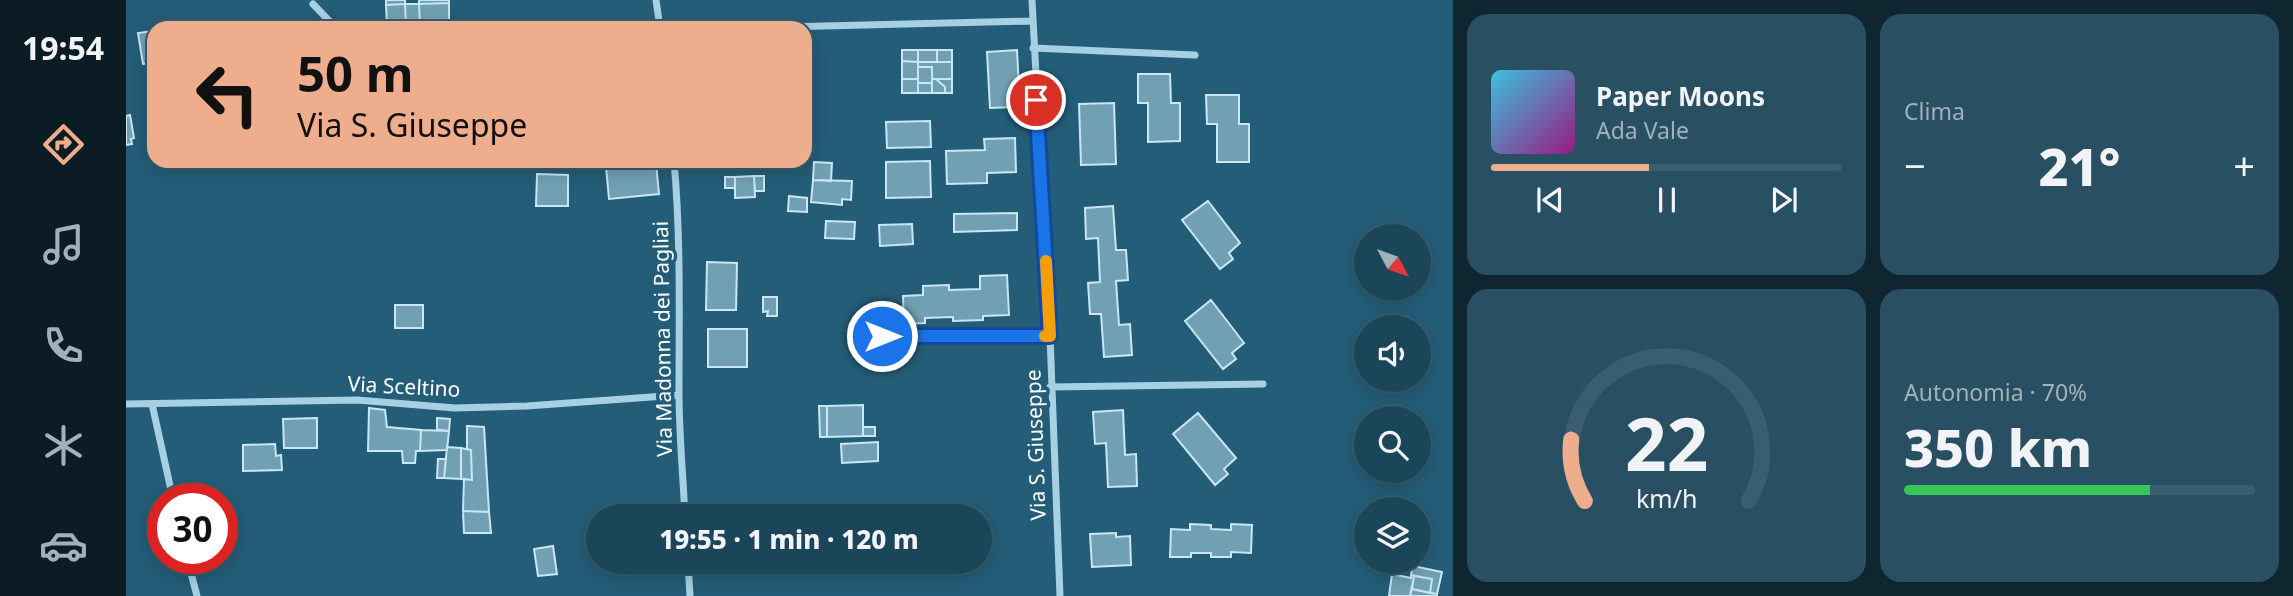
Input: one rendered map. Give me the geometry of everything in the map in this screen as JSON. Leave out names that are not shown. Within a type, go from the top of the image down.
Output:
[{"type":"street","points":[[656,0],[659,21]]},
{"type":"street","name":"Via S. Giuseppe","points":[[1032,0],[1031,21],[1050,336],[1060,596]]},
{"type":"street","points":[[313,4],[329,21]]},
{"type":"street","points":[[812,26],[1031,21]]},
{"type":"street","points":[[1033,48],[1195,55]]},
{"type":"street","name":"Via Madonna dei Pagliai","points":[[675,168],[680,338],[679,395],[684,504]]},
{"type":"street","points":[[882,336],[1050,336]]},
{"type":"street","points":[[1051,387],[1264,384]]},
{"type":"street","name":"Via Sceltino","points":[[126,404],[357,400],[467,408],[679,395]]},
{"type":"street","points":[[152,404],[169,483]]},
{"type":"street","points":[[191,574],[197,596]]},
{"type":"street","points":[[689,574],[690,596]]},
{"type":"building","points":[[386,0],[405,0],[405,4],[386,5]]},
{"type":"building","points":[[419,0],[449,0],[449,3],[419,4]]},
{"type":"building","points":[[449,3],[449,21],[420,21],[419,4]]},
{"type":"building","points":[[405,4],[406,21],[387,21],[386,5]]},
{"type":"building","points":[[405,4],[419,4],[420,21],[406,21]]},
{"type":"building","points":[[147,32],[147,63],[143,64],[138,33]]},
{"type":"building","points":[[902,50],[918,50],[918,62],[902,61]]},
{"type":"building","points":[[918,50],[937,50],[937,62],[918,62]]},
{"type":"building","points":[[937,50],[952,50],[952,62],[937,62]]},
{"type":"building","points":[[1017,50],[1020,107],[990,108],[987,52]]},
{"type":"building","points":[[902,61],[918,62],[918,79],[902,79]]},
{"type":"building","points":[[918,62],[952,62],[952,79],[932,79],[932,67],[918,67]]},
{"type":"building","points":[[918,67],[932,67],[932,83],[918,83]]},
{"type":"building","points":[[1138,74],[1170,74],[1171,103],[1180,103],[1180,141],[1148,142],[1148,103],[1138,103]]},
{"type":"building","points":[[902,79],[918,79],[918,93],[902,93]]},
{"type":"building","points":[[932,79],[945,87],[945,93],[932,93]]},
{"type":"building","points":[[936,79],[952,79],[952,93],[945,93],[945,87]]},
{"type":"building","points":[[918,83],[932,83],[932,93],[918,93]]},
{"type":"building","points":[[1206,95],[1239,95],[1239,124],[1249,124],[1249,162],[1217,162],[1217,124],[1207,124]]},
{"type":"building","points":[[1114,103],[1116,164],[1081,165],[1079,104]]},
{"type":"building","points":[[130,115],[134,138],[131,139],[132,144],[126,145],[126,116]]},
{"type":"building","points":[[930,121],[931,147],[887,148],[886,122]]},
{"type":"building","points":[[1015,138],[1016,172],[987,173],[987,183],[947,184],[946,151],[985,150],[984,139]]},
{"type":"building","points":[[930,161],[931,197],[886,198],[886,162]]},
{"type":"building","points":[[814,162],[832,163],[831,181],[813,180]]},
{"type":"building","points":[[606,168],[656,168],[659,194],[609,199]]},
{"type":"building","points":[[537,174],[568,175],[568,206],[536,206]]},
{"type":"building","points":[[754,176],[755,197],[735,198],[735,177]]},
{"type":"building","points":[[754,176],[764,176],[764,191],[755,191]]},
{"type":"building","points":[[725,177],[735,177],[735,188],[725,188]]},
{"type":"building","points":[[813,180],[852,181],[851,200],[842,199],[842,205],[811,202]]},
{"type":"building","points":[[789,196],[807,198],[807,212],[788,211]]},
{"type":"building","points":[[1208,201],[1240,243],[1229,253],[1233,259],[1220,269],[1182,220]]},
{"type":"building","points":[[1113,206],[1116,250],[1126,250],[1128,280],[1116,281],[1119,325],[1130,324],[1132,355],[1104,357],[1101,314],[1090,314],[1088,283],[1100,282],[1098,238],[1086,239],[1085,208]]},
{"type":"building","points":[[1017,213],[1017,230],[954,232],[954,214]]},
{"type":"building","points":[[826,221],[855,222],[854,239],[825,238]]},
{"type":"building","points":[[912,224],[913,244],[880,246],[879,225]]},
{"type":"building","points":[[707,262],[737,263],[736,310],[706,310]]},
{"type":"building","points":[[1007,275],[1009,315],[983,316],[983,320],[925,318],[925,323],[904,324],[903,296],[923,295],[923,286],[949,285],[949,290],[980,289],[980,276]]},
{"type":"building","points":[[763,297],[777,297],[777,316],[767,316],[768,311],[763,312]]},
{"type":"building","points":[[1211,300],[1244,343],[1232,353],[1236,359],[1223,369],[1185,321]]},
{"type":"building","points":[[395,305],[423,305],[423,328],[395,328]]},
{"type":"building","points":[[708,329],[747,329],[747,367],[708,367]]},
{"type":"building","points":[[863,405],[863,436],[827,437],[827,406]]},
{"type":"building","points":[[819,406],[827,406],[827,437],[820,437]]},
{"type":"building","points":[[369,408],[385,410],[387,427],[421,430],[420,451],[416,451],[415,463],[403,463],[402,451],[368,451]]},
{"type":"building","points":[[1123,410],[1125,455],[1136,454],[1137,486],[1108,487],[1106,443],[1095,444],[1093,412]]},
{"type":"building","points":[[1198,413],[1236,458],[1224,469],[1228,474],[1215,485],[1173,434]]},
{"type":"building","points":[[317,418],[317,448],[284,448],[283,419]]},
{"type":"building","points":[[437,418],[450,419],[449,431],[437,430]]},
{"type":"building","points":[[467,426],[484,427],[489,512],[463,511],[464,479],[472,480],[471,450],[467,449]]},
{"type":"building","points":[[863,427],[875,427],[875,436],[863,436]]},
{"type":"building","points":[[421,430],[449,431],[447,450],[420,451]]},
{"type":"building","points":[[878,442],[878,461],[842,463],[841,444]]},
{"type":"building","points":[[275,444],[276,456],[281,455],[282,470],[243,471],[243,445]]},
{"type":"building","points":[[447,447],[461,448],[461,479],[444,478]]},
{"type":"building","points":[[461,448],[471,450],[472,480],[461,479]]},
{"type":"building","points":[[438,459],[446,459],[444,478],[437,478]]},
{"type":"building","points":[[463,511],[489,512],[491,533],[464,533]]},
{"type":"building","points":[[1190,524],[1231,530],[1231,524],[1252,525],[1251,553],[1231,552],[1231,557],[1191,553],[1191,557],[1170,557],[1171,529],[1190,530]]},
{"type":"building","points":[[1116,533],[1116,537],[1130,536],[1131,565],[1092,567],[1090,534]]},
{"type":"building","points":[[553,546],[557,574],[538,576],[534,549]]},
{"type":"building","points":[[1431,570],[1442,572],[1437,594],[1430,593],[1432,579],[1411,575],[1431,574]]},
{"type":"building","points":[[1392,574],[1411,578],[1411,575],[1414,576],[1410,596],[1389,596]]},
{"type":"building","points":[[1414,576],[1432,579],[1430,593],[1412,589]]},
{"type":"building","points":[[1412,589],[1437,594],[1437,596],[1410,596]]},
{"type":"slow traffic","points":[[1045,336],[1050,336],[1046,261]]},
{"type":"route","points":[[882,336],[1050,336],[1036,100]]}]
